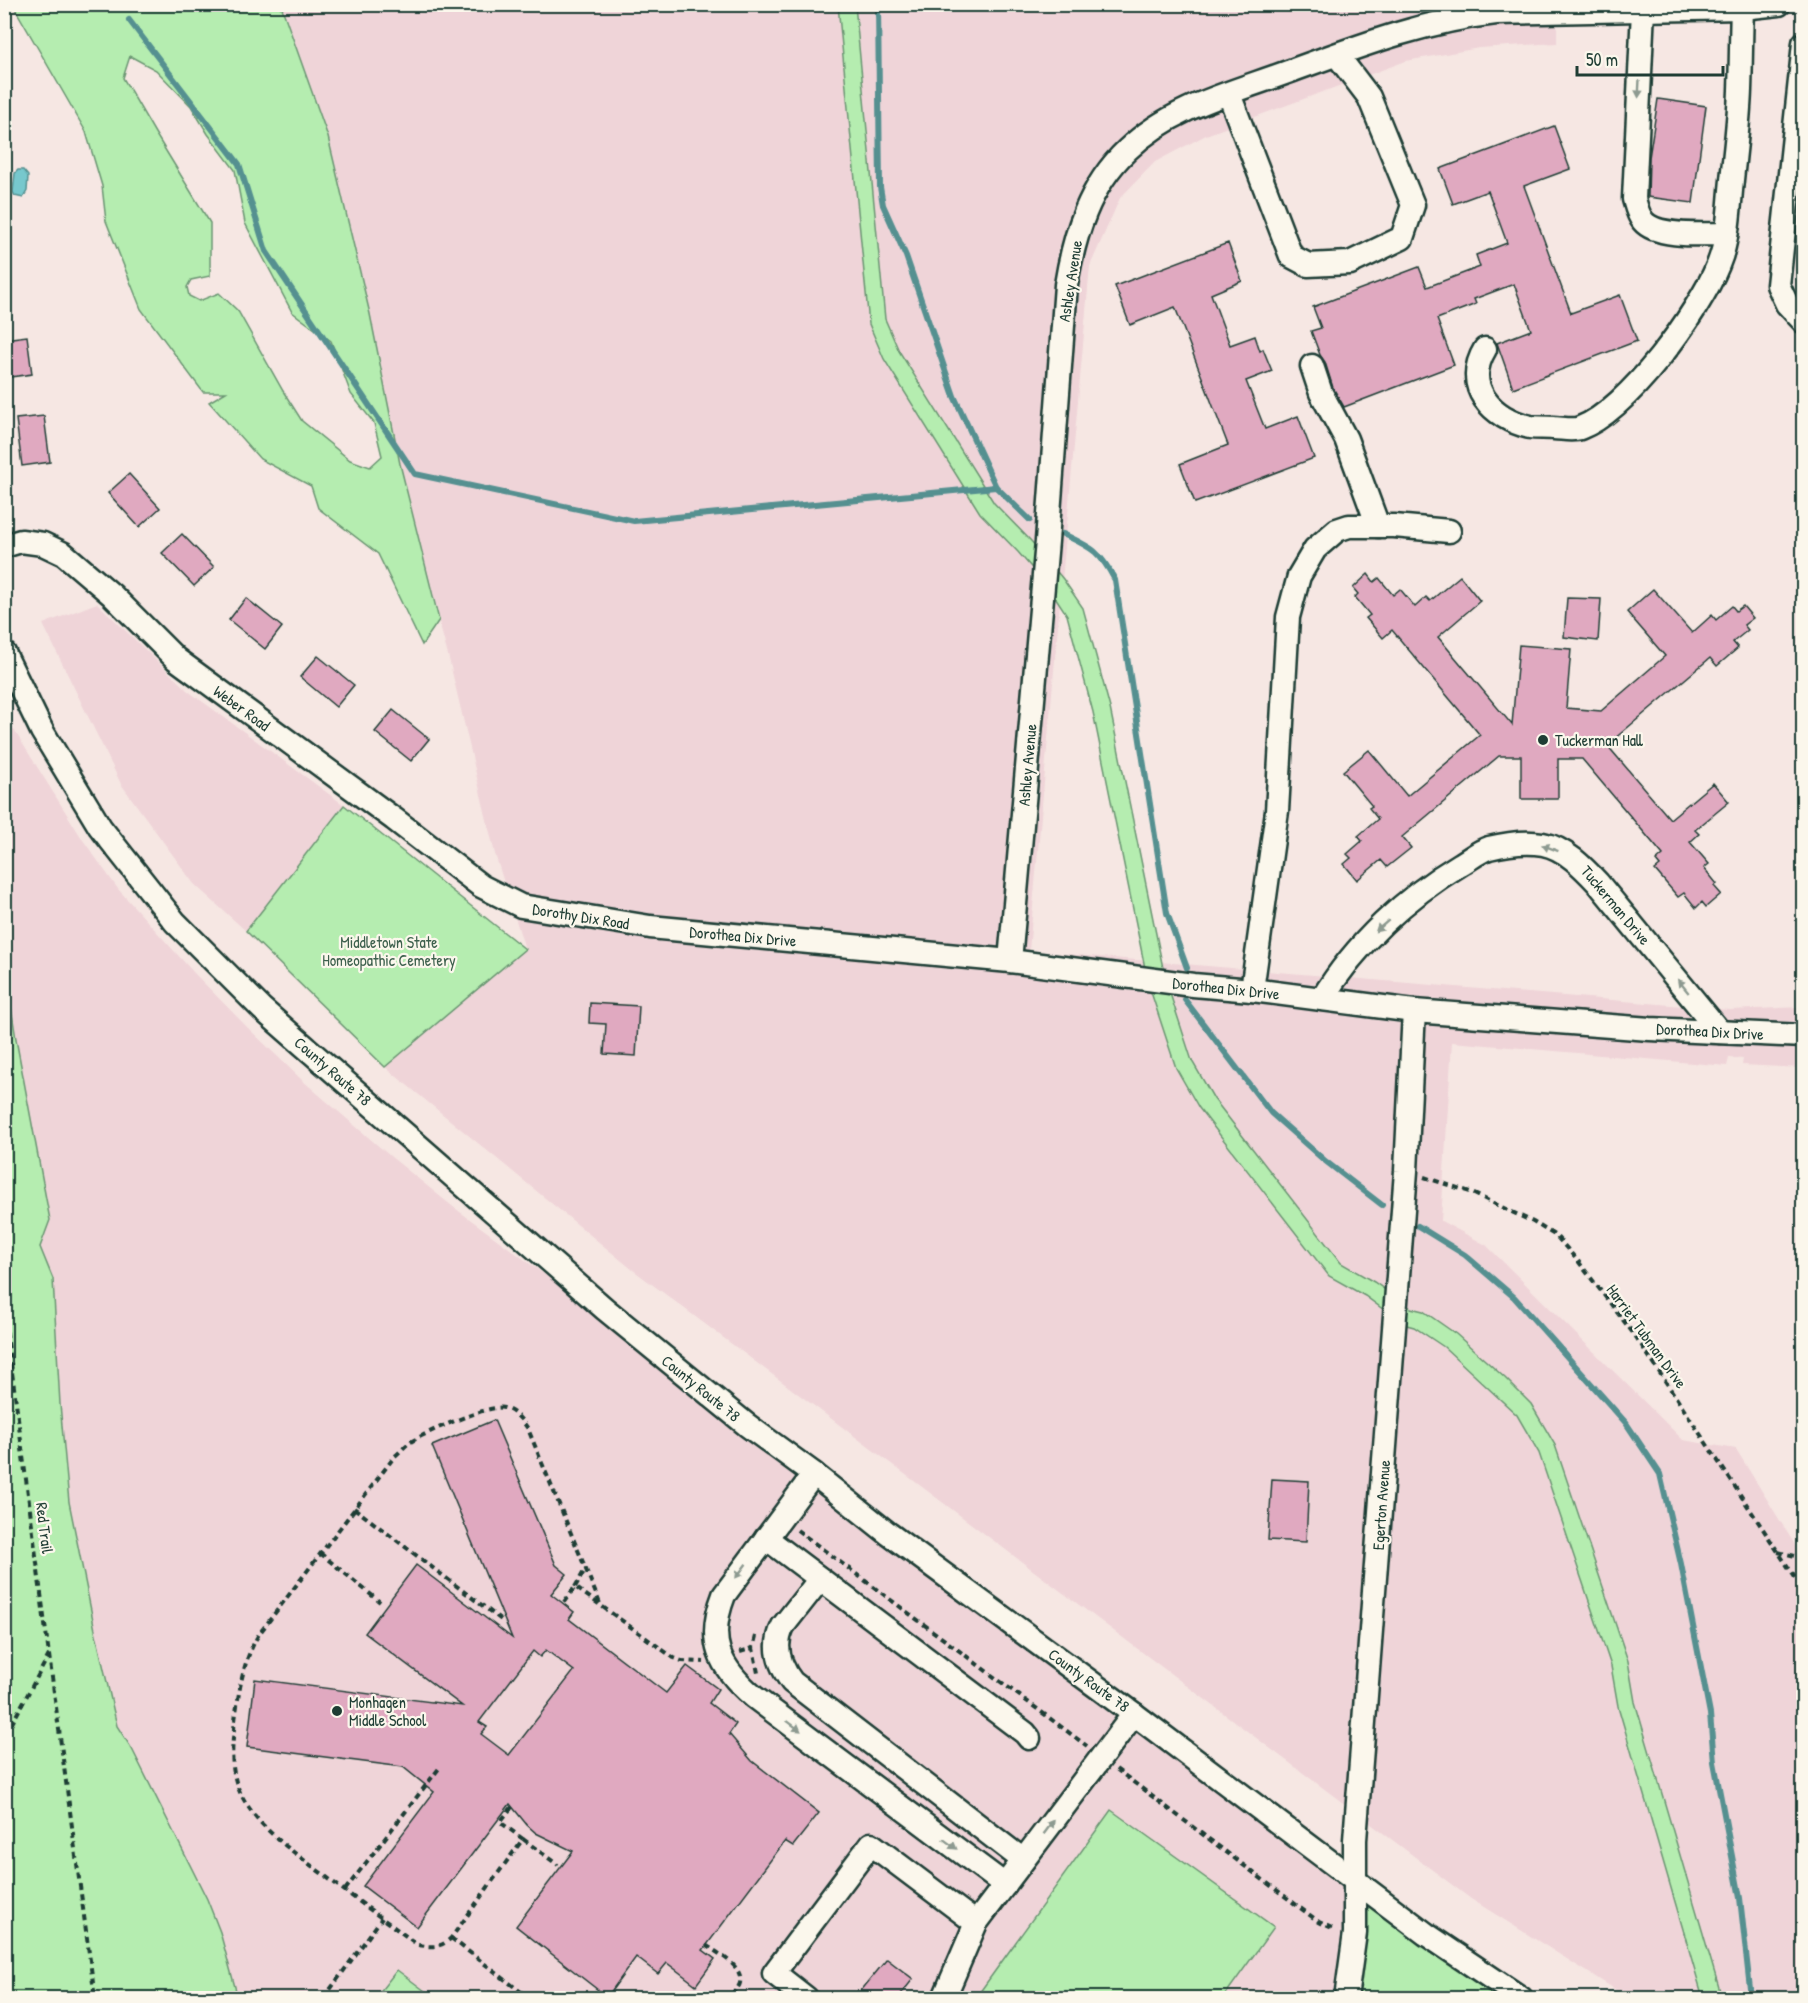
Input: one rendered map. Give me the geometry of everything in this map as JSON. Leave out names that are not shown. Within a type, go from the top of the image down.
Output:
[{"type":"street","name":"Ashley Avenue","points":[[1010,961],[1048,529],[1066,285],[1072,248],[1084,214],[1104,177],[1147,131],[1175,114],[1427,25],[1462,17],[1496,13],[1742,8],[1779,4]]},
{"type":"street","points":[[1485,349],[1480,357],[1475,376],[1480,393],[1494,408],[1530,427],[1578,429],[1612,409],[1666,351],[1694,311],[1719,264],[1726,234],[1740,91],[1742,8]]},
{"type":"street","points":[[1643,10],[1634,199],[1642,220],[1650,228],[1686,235],[1726,234]]},
{"type":"street","points":[[1803,43],[1778,285],[1787,304],[1803,322]]},
{"type":"street","points":[[1229,94],[1291,256],[1308,265],[1350,263],[1402,238],[1413,205],[1369,96],[1337,55]]},
{"type":"street","points":[[1312,366],[1321,393],[1346,440],[1378,526]]},
{"type":"street","points":[[1252,990],[1276,811],[1288,616],[1299,576],[1315,549],[1337,530],[1349,526],[1449,531]]},
{"type":"street","name":"Weber Road","points":[[4,546],[21,542],[43,544],[64,554],[112,595],[176,659],[394,819],[481,886]]},
{"type":"street","name":"County Route 78","points":[[4,653],[42,731],[100,827],[174,922],[262,1009],[605,1309],[747,1425],[814,1474],[889,1534],[1134,1714],[1426,1934],[1521,1998]]},
{"type":"street","name":"Tuckerman Drive","points":[[1322,999],[1336,976],[1366,939],[1434,880],[1487,849],[1514,843],[1544,844],[1577,860],[1598,882],[1720,1032]]},
{"type":"street","name":"Dorothy Dix Road","points":[[481,886],[521,906],[650,927]]},
{"type":"street","name":"Dorothea Dix Drive","points":[[650,927],[1010,961],[1414,1011],[1650,1029],[1803,1036]]},
{"type":"street","name":"Egerton Avenue","points":[[1346,1998],[1355,1933],[1355,1840],[1406,1171],[1414,1011]]},
{"type":"street","points":[[814,1474],[729,1587],[718,1610],[721,1657],[731,1676],[754,1696],[1014,1873]]},
{"type":"street","points":[[766,1538],[1029,1738]]},
{"type":"street","points":[[820,1579],[779,1634],[778,1653],[785,1673],[792,1682],[1014,1873]]},
{"type":"street","points":[[944,1998],[976,1923],[1134,1714]]},
{"type":"street","points":[[806,1998],[774,1973],[871,1844],[976,1923]]},
{"type":"path","name":"Harriet Tubman Drive","points":[[1406,1171],[1470,1192],[1533,1221],[1557,1236],[1636,1337],[1803,1591]]},
{"type":"path","name":"Red Trail","points":[[4,1311],[95,1998]]},
{"type":"path","points":[[4,1372],[12,1369]]},
{"type":"path","points":[[523,1839],[452,1938],[445,1945],[433,1947],[418,1945],[289,1848],[254,1814],[238,1788],[232,1755],[240,1685],[248,1654],[259,1634],[389,1463],[410,1443],[494,1407],[503,1407],[516,1414],[528,1429],[601,1606]]},
{"type":"path","points":[[354,1508],[504,1622]]},
{"type":"path","points":[[789,1524],[1093,1751]]},
{"type":"path","points":[[1777,1552],[1803,1558]]},
{"type":"path","points":[[320,1553],[380,1602]]},
{"type":"path","points":[[564,1602],[586,1568]]},
{"type":"path","points":[[574,1587],[674,1658],[682,1661],[704,1662],[753,1648]]},
{"type":"path","points":[[4,1737],[49,1655]]},
{"type":"path","points":[[1110,1765],[1319,1922],[1341,1932]]},
{"type":"path","points":[[345,1890],[440,1767]]},
{"type":"path","points":[[512,1808],[500,1822],[558,1865]]},
{"type":"path","points":[[324,1998],[382,1918]]},
{"type":"path","points":[[452,1938],[529,1998]]},
{"type":"path","points":[[706,1945],[730,1963],[739,1974],[740,1983],[729,1998]]},
{"type":"shaded area","points":[[361,4],[901,4],[915,9],[1552,5],[1557,15],[1557,43],[1479,48],[1406,61],[1206,135],[1155,162],[1120,198],[1090,266],[1029,951],[1730,1010],[1803,1007],[1803,1068],[1742,1065],[1743,1059],[1729,1058],[1727,1066],[1452,1042],[1441,1221],[1486,1245],[1683,1440],[1736,1449],[1803,1558],[1803,1998],[1629,1998],[1471,1899],[633,1270],[385,1067],[525,949],[495,854],[449,659],[423,563],[395,442],[370,314],[328,137],[282,8]]},
{"type":"shaded area","points":[[97,603],[188,691],[344,805],[246,931],[194,884],[121,784],[43,624]]},
{"type":"shaded area","points":[[4,714],[83,840],[118,889],[195,974],[303,1081],[452,1206],[814,1474],[1353,1882],[1338,1998],[133,1998],[5,1115]]},
{"type":"green space","points":[[268,4],[282,8],[328,137],[370,314],[400,464],[439,620],[422,645],[378,554],[318,508],[311,486],[260,459],[209,402],[226,392],[203,392],[141,309],[106,221],[102,186],[86,132],[13,5]],"holes":[[[130,56],[156,70],[191,106],[208,134],[235,170],[245,223],[292,312],[331,341],[351,394],[374,423],[382,456],[370,467],[350,460],[302,421],[238,311],[219,293],[199,301],[189,296],[187,287],[191,280],[210,276],[210,223],[123,78]]]},
{"type":"green space","points":[[838,5],[855,5],[885,319],[899,351],[994,503],[1031,541],[1063,579],[1083,608],[1110,708],[1165,978],[1192,1061],[1214,1099],[1341,1263],[1374,1282],[1411,1308],[1423,1311],[1456,1334],[1531,1404],[1555,1445],[1628,1661],[1635,1702],[1722,1998],[1703,1998],[1618,1706],[1611,1666],[1539,1453],[1517,1415],[1444,1347],[1414,1327],[1403,1324],[1365,1296],[1329,1276],[1199,1108],[1176,1068],[1148,983],[1093,712],[1067,615],[1050,589],[980,513],[884,359],[869,324]]},
{"type":"green space","points":[[901,5],[1154,5],[1154,8],[915,9]]},
{"type":"green space","name":"Middletown State Homeopathic Cemetery","points":[[344,805],[525,949],[385,1067],[246,931]]},
{"type":"green space","points":[[4,961],[16,1039],[50,1220],[40,1247],[53,1279],[60,1404],[69,1502],[95,1630],[117,1726],[132,1749],[207,1899],[220,1932],[238,1998],[5,1998]]},
{"type":"green space","points":[[1111,1810],[1274,1927],[1223,1998],[979,1998],[977,1996]]},
{"type":"green space","points":[[1353,1882],[1512,1998],[1338,1998]]},
{"type":"green space","points":[[397,1970],[433,1997],[375,1998]]},
{"type":"water","points":[[23,170],[28,176],[27,191],[23,198],[15,196],[13,192],[15,173]]},
{"type":"building","points":[[1658,99],[1706,106],[1693,203],[1648,197],[1649,158]]},
{"type":"building","points":[[1554,126],[1570,169],[1524,186],[1571,313],[1620,295],[1637,341],[1513,388],[1497,343],[1531,330],[1514,284],[1474,299],[1476,304],[1437,319],[1454,365],[1344,407],[1333,388],[1325,362],[1311,331],[1321,328],[1313,307],[1419,267],[1427,287],[1480,267],[1476,255],[1507,243],[1488,191],[1453,204],[1440,169]]},
{"type":"building","points":[[1228,243],[1242,281],[1211,294],[1230,345],[1255,336],[1260,351],[1263,349],[1272,371],[1246,381],[1265,429],[1298,416],[1314,458],[1195,503],[1180,464],[1228,445],[1175,307],[1130,325],[1115,286]]},
{"type":"building","points":[[27,336],[32,374],[4,378],[4,339]]},
{"type":"building","points":[[44,416],[50,462],[22,466],[16,419]]},
{"type":"building","points":[[129,474],[160,508],[139,527],[108,493]]},
{"type":"building","points":[[182,534],[214,567],[194,586],[162,553]]},
{"type":"building","name":"Tuckerman Hall","points":[[1368,574],[1374,582],[1379,578],[1393,595],[1400,589],[1415,607],[1426,597],[1430,601],[1460,576],[1480,601],[1438,637],[1512,725],[1519,645],[1571,649],[1566,708],[1601,711],[1665,656],[1627,612],[1653,589],[1692,633],[1712,615],[1716,620],[1732,606],[1736,611],[1743,606],[1753,618],[1744,625],[1748,630],[1733,642],[1738,648],[1717,666],[1710,658],[1607,745],[1670,819],[1713,783],[1729,802],[1695,830],[1699,834],[1690,842],[1709,864],[1704,868],[1717,884],[1714,886],[1721,894],[1706,907],[1702,902],[1696,908],[1684,893],[1678,897],[1655,870],[1660,866],[1656,861],[1663,855],[1582,759],[1558,759],[1558,799],[1521,799],[1521,756],[1499,756],[1402,837],[1411,848],[1387,867],[1381,860],[1357,880],[1344,864],[1351,858],[1347,854],[1362,841],[1358,836],[1378,819],[1369,808],[1372,806],[1343,771],[1369,750],[1407,796],[1480,735],[1392,630],[1383,638],[1366,618],[1370,615],[1355,597],[1358,594],[1353,588]]},
{"type":"building","points":[[246,598],[282,627],[265,649],[229,620]]},
{"type":"building","points":[[1567,598],[1601,599],[1598,641],[1564,637]]},
{"type":"building","points":[[318,656],[354,685],[336,707],[300,677]]},
{"type":"building","points":[[393,710],[429,739],[411,761],[375,732]]},
{"type":"building","points":[[590,1003],[639,1006],[636,1056],[604,1054],[606,1024],[589,1023]]},
{"type":"building","name":"Monhagen Middle School","points":[[494,1420],[556,1565],[567,1574],[551,1594],[574,1612],[569,1619],[666,1693],[687,1666],[718,1689],[709,1703],[736,1724],[729,1734],[752,1761],[819,1813],[793,1846],[785,1841],[703,1950],[715,1959],[696,1985],[667,1963],[658,1974],[636,1957],[607,1997],[516,1926],[573,1851],[536,1833],[510,1804],[417,1927],[363,1886],[434,1792],[403,1767],[247,1747],[255,1679],[462,1706],[365,1633],[416,1565],[512,1638],[432,1446]],"holes":[[[546,1650],[574,1671],[509,1755],[481,1734],[487,1727],[479,1722],[533,1651],[540,1657]]]},
{"type":"building","points":[[1272,1479],[1309,1481],[1306,1542],[1268,1540]]},
{"type":"building","points":[[887,1959],[913,1979],[898,1998],[855,1998]]},
{"type":"waterway","points":[[878,4],[880,187],[883,205],[906,256],[954,396],[996,487],[1030,520]]},
{"type":"waterway","points":[[129,20],[239,164],[266,251],[415,474],[634,521],[996,487]]},
{"type":"waterway","points":[[1063,534],[1094,551],[1115,580],[1167,913],[1187,968]]},
{"type":"waterway","points":[[1185,1000],[1271,1113],[1324,1160],[1382,1205]]},
{"type":"waterway","points":[[1418,1226],[1465,1255],[1514,1297],[1626,1423],[1660,1474],[1681,1564],[1710,1714],[1714,1762],[1740,1898],[1751,1998]]},
{"type":"place","name":"Tuckerman Hall","points":[[1543,740]]},
{"type":"place","name":"Monhagen Middle School","points":[[337,1711]]}]
